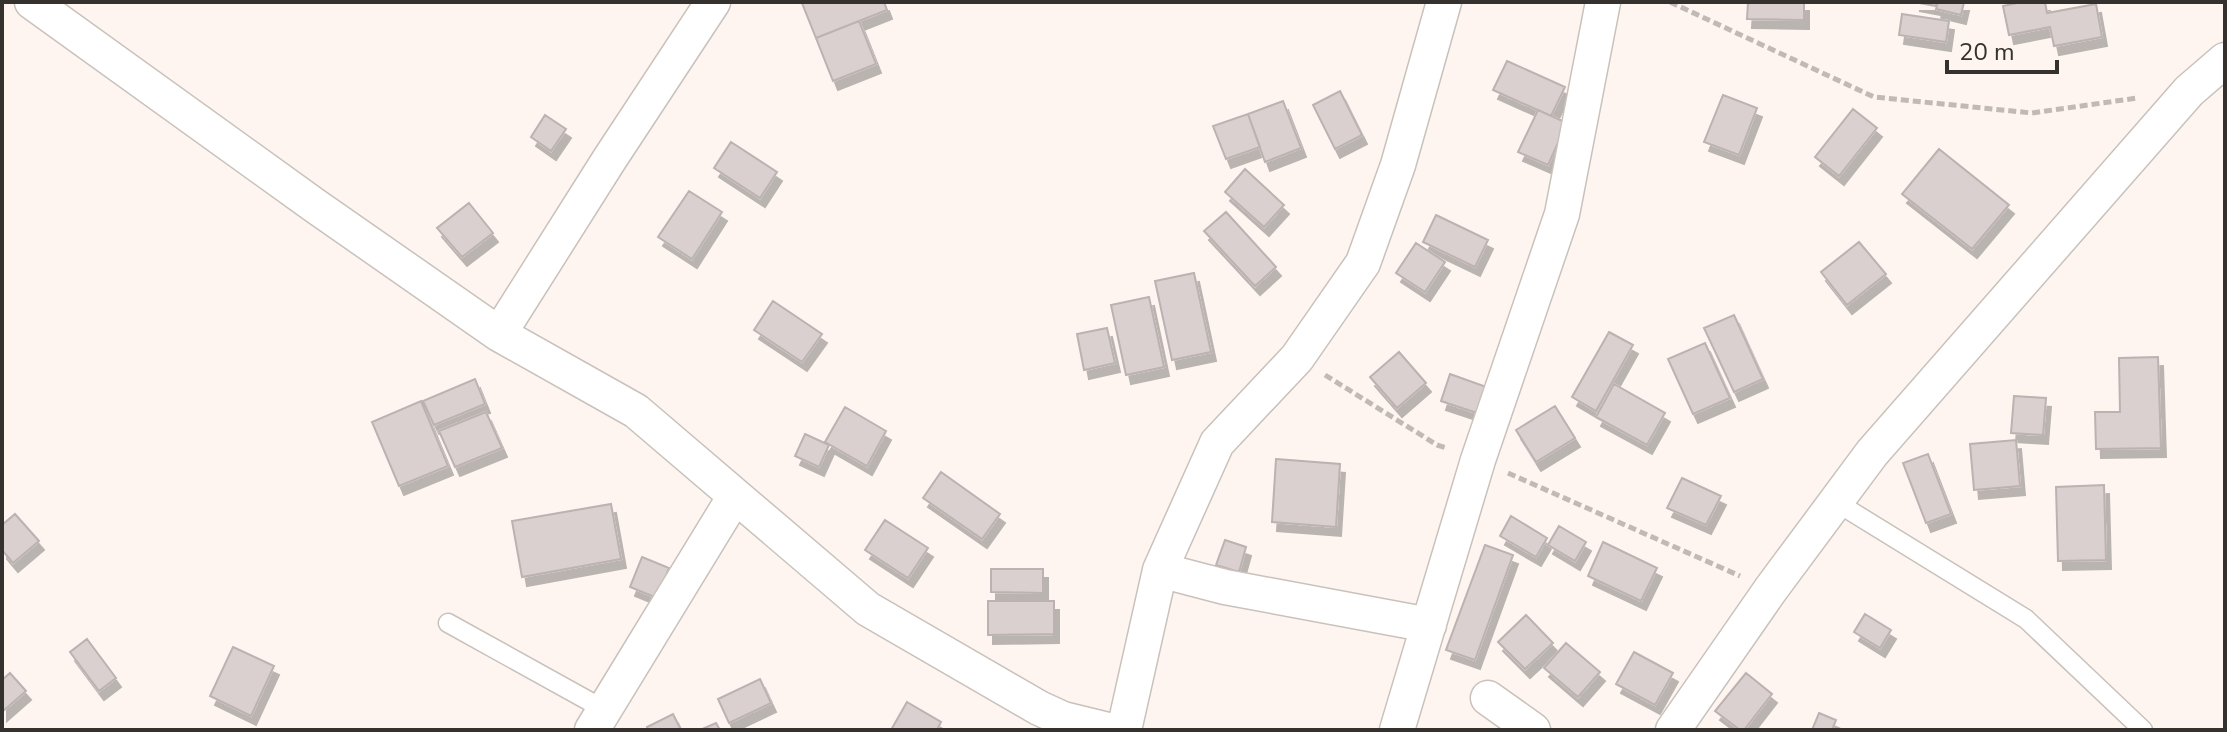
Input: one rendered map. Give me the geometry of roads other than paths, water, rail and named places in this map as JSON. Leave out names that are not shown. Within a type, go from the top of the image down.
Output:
[{"type":"street","points":[[32,2],[499,334],[636,411],[868,609],[1033,719],[1063,719],[1108,730]]},
{"type":"street","points":[[499,334],[713,2]]},
{"type":"street","points":[[1124,730],[1160,570],[1217,443],[1297,358],[1363,263],[1398,165],[1444,2]]},
{"type":"street","points":[[1397,730],[1478,460],[1562,214],[1603,2]]},
{"type":"street","points":[[1673,730],[1771,589],[1872,453],[2189,91],[2222,69]]},
{"type":"street","points":[[599,720],[735,496]]},
{"type":"street","points":[[1160,570],[1225,587],[1429,625]]},
{"type":"street","points":[[1488,698],[1533,730]]},
{"type":"lane","points":[[1836,502],[2026,619],[2143,730]]},
{"type":"lane","points":[[448,623],[599,720]]}]
